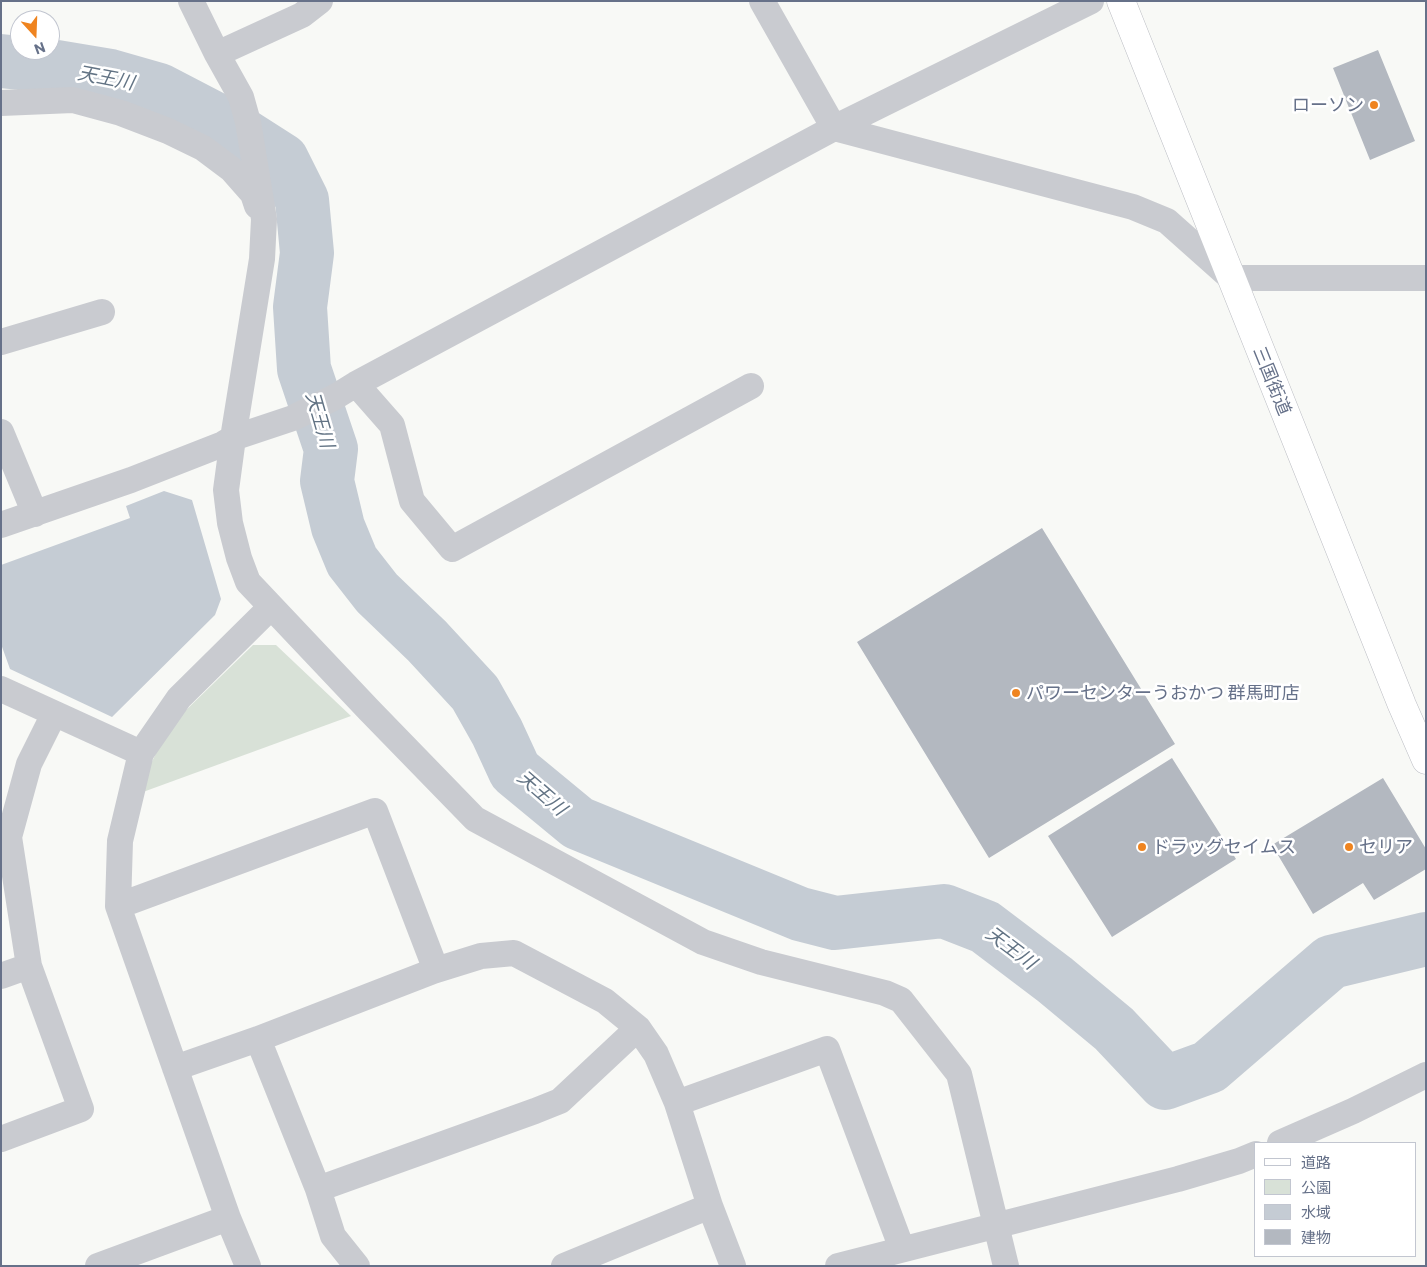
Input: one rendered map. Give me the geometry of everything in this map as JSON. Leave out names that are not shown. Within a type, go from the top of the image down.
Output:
[{"type":"main road","name":"三国街道","points":[[1121,1],[1426,760]]},
{"type":"street","points":[[191,1],[241,97],[248,122],[264,219],[262,259],[226,490],[230,524],[248,582],[475,819],[703,942],[761,962],[885,993],[901,1000],[959,1074],[1006,1266]]},
{"type":"street","points":[[217,54],[302,15],[320,1]]},
{"type":"street","points":[[762,1],[834,128],[1133,207],[1167,221],[1231,278],[1426,278]]},
{"type":"street","points":[[1,525],[131,480],[223,444],[233,438],[293,418],[834,128],[1092,1]]},
{"type":"street","points":[[1,103],[73,100],[121,113],[177,135],[203,148],[231,169],[253,194],[264,228]]},
{"type":"street","points":[[1,342],[102,312]]},
{"type":"street","points":[[346,390],[392,425],[412,501],[452,548],[751,386]]},
{"type":"street","points":[[1,432],[35,514]]},
{"type":"street","points":[[248,1266],[228,1218],[118,906],[120,841],[141,752],[179,698],[271,608]]},
{"type":"street","points":[[1,689],[141,752]]},
{"type":"street","points":[[1,1139],[81,1109],[29,966],[5,836],[29,764],[54,714]]},
{"type":"street","points":[[118,906],[375,811],[436,970]]},
{"type":"street","points":[[175,1068],[436,970],[480,956],[514,953],[605,1001],[638,1028],[656,1054],[677,1103],[710,1206],[733,1266]]},
{"type":"street","points":[[1,976],[29,966]]},
{"type":"street","points":[[318,1189],[560,1101],[638,1028]]},
{"type":"street","points":[[258,1038],[318,1189],[333,1236],[357,1266]]},
{"type":"street","points":[[677,1103],[827,1049],[902,1249]]},
{"type":"street","points":[[1282,1142],[1353,1111],[1426,1075]]},
{"type":"street","points":[[838,1266],[1178,1179],[1254,1155]]},
{"type":"street","points":[[564,1266],[710,1206]]},
{"type":"street","points":[[98,1266],[228,1218]]},
{"type":"green space","points":[[253,645],[276,645],[351,716],[143,792],[143,780],[160,745],[181,715]]},
{"type":"water","points":[[164,491],[192,500],[221,599],[215,615],[112,717],[10,669],[1,644],[1,565],[130,518],[126,506]]},
{"type":"building","name":"ローソン","points":[[1378,50],[1415,141],[1370,160],[1333,68]]},
{"type":"building","name":"パワーセンターうおかつ 群馬町店","points":[[1042,528],[1175,744],[989,858],[857,642]]},
{"type":"building","name":"ドラッグセイムス","points":[[1172,758],[1236,859],[1112,937],[1048,836]]},
{"type":"building","name":"セリア","points":[[1383,778],[1426,849],[1426,869],[1374,900],[1363,883],[1313,914],[1272,845]]},
{"type":"waterway","name":"天王川","points":[[1,61],[56,67],[110,76],[159,90],[232,128],[282,160],[302,200],[307,253],[300,307],[304,369],[331,449],[327,481],[338,527],[352,561],[377,593],[427,641],[475,693],[497,732],[515,771],[578,823],[800,914],[835,923],[944,911],[985,927],[1055,980],[1114,1029],[1165,1083],[1209,1067],[1331,962],[1426,939]]},
{"type":"place","name":"ローソン","points":[[1374,105]]},
{"type":"place","name":"パワーセンターうおかつ 群馬町店","points":[[1016,693]]},
{"type":"place","name":"ドラッグセイムス","points":[[1142,847]]},
{"type":"place","name":"セリア","points":[[1349,847]]}]
